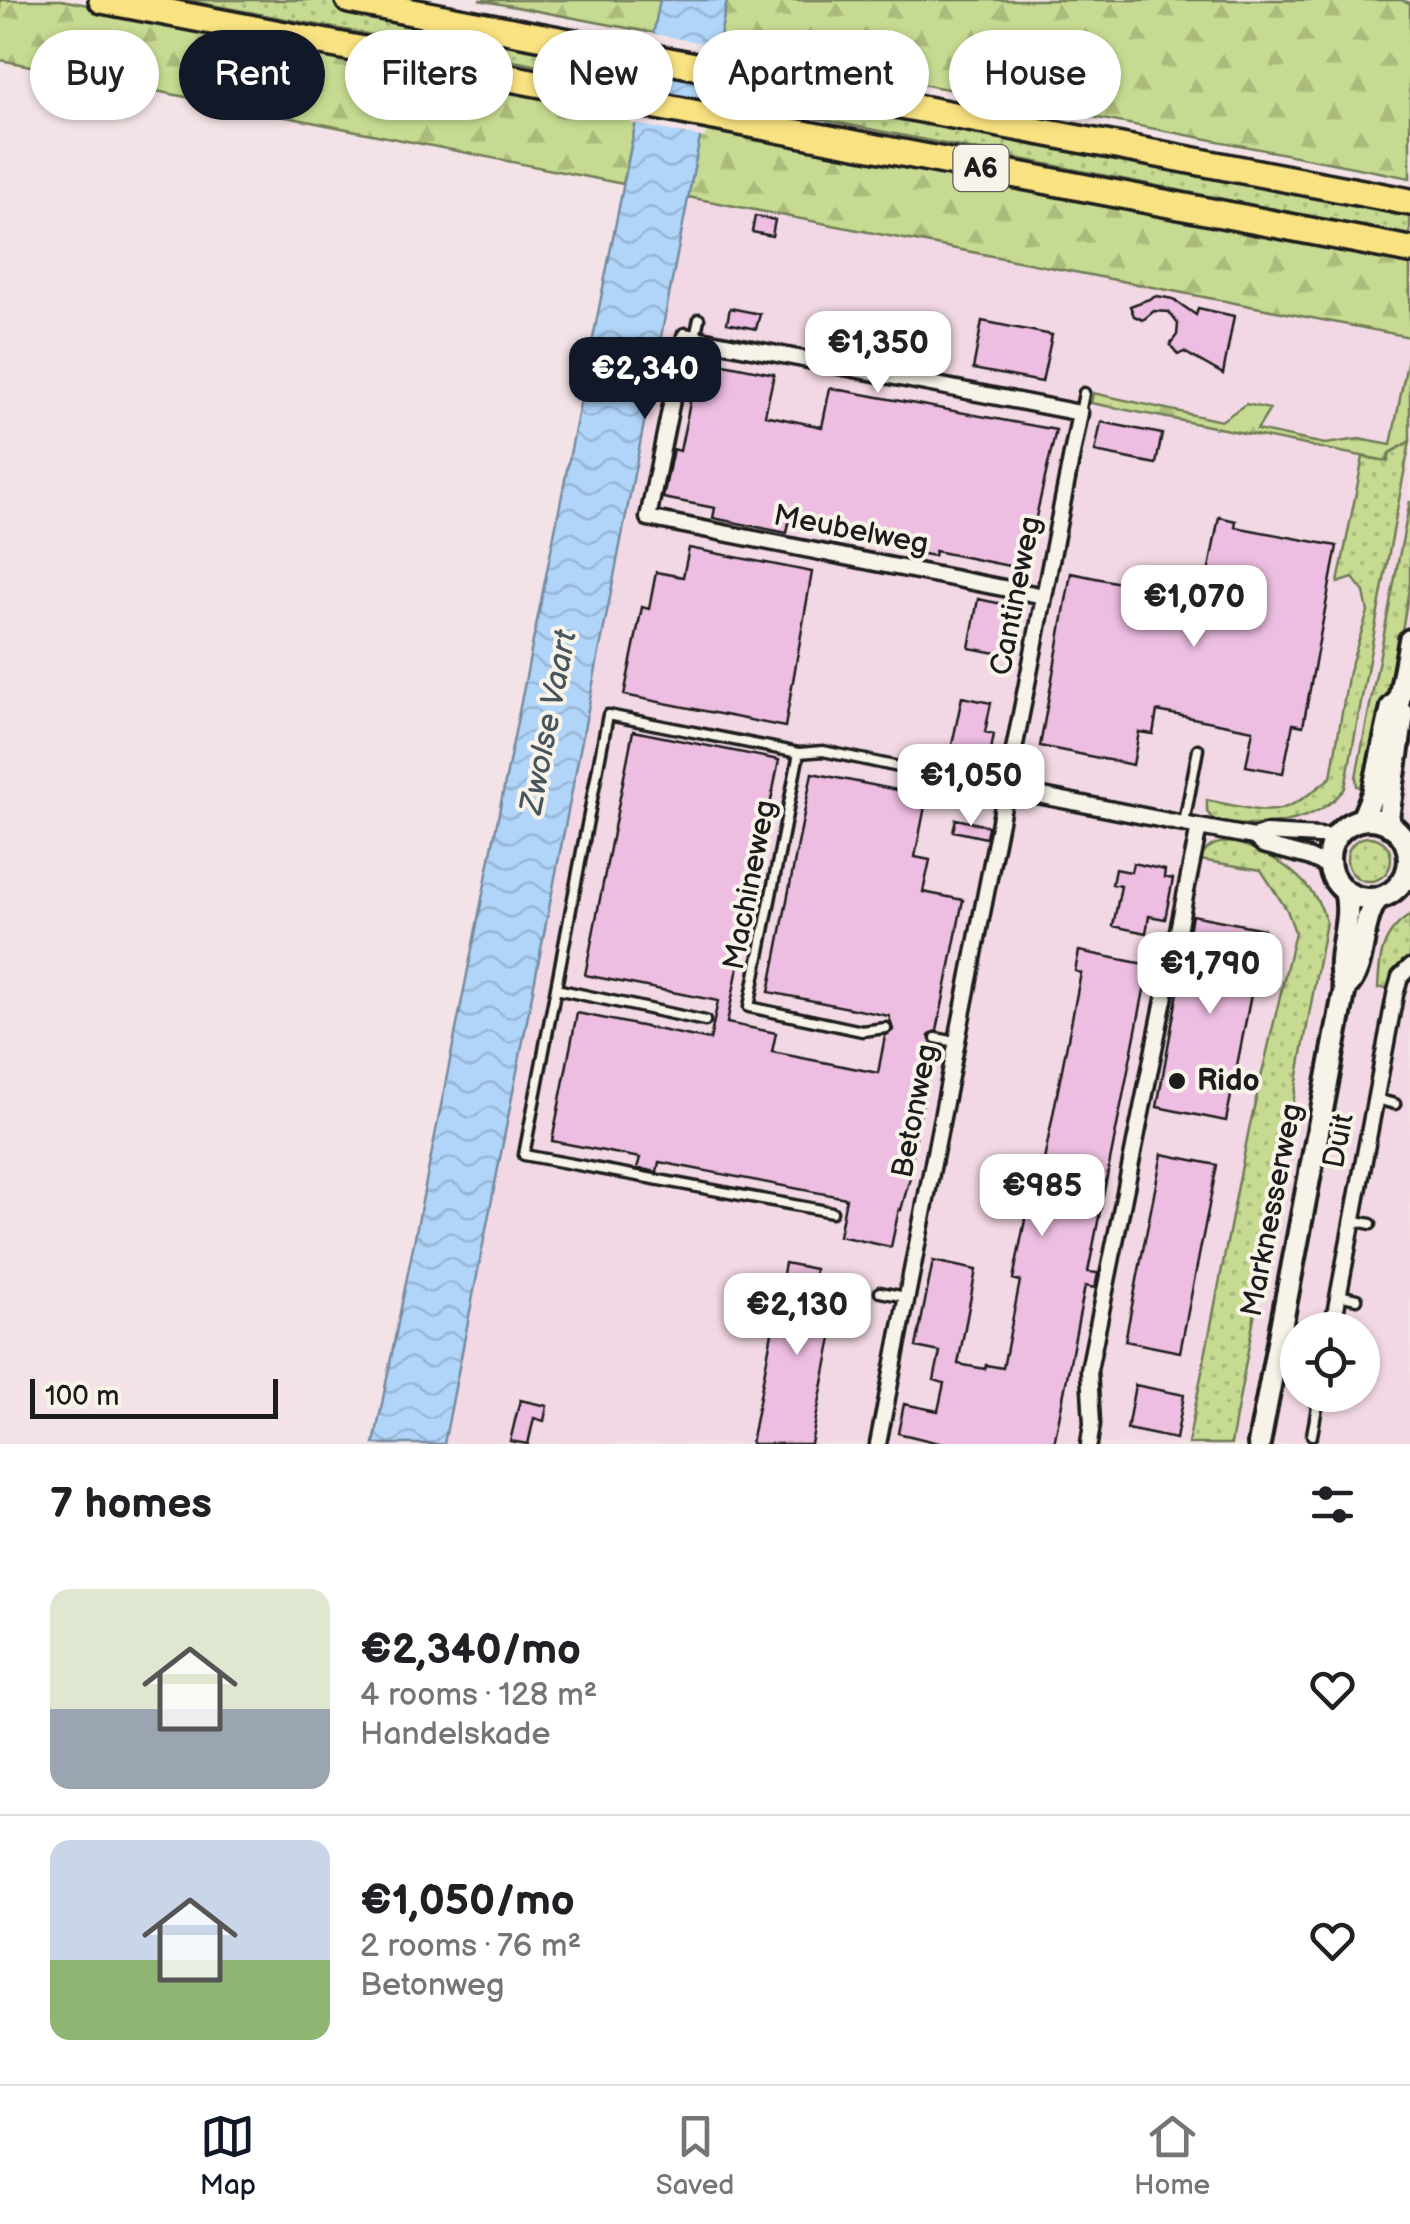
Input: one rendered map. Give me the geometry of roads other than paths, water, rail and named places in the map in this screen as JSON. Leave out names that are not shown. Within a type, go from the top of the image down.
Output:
[{"type":"highway","name":"A6","points":[[102,0],[1410,250]]},
{"type":"highway","name":"A6","points":[[349,0],[1410,202]]},
{"type":"main road","points":[[1362,820],[1373,793],[1392,706],[1399,700],[1410,640]]},
{"type":"main road","points":[[1390,826],[1362,820],[1347,826],[1336,837],[1330,852],[1330,868],[1345,891],[1360,898],[1378,898],[1406,881],[1409,854],[1388,818],[1404,709],[1399,700]]},
{"type":"main road","name":"Marknesserweg","points":[[1345,891],[1349,917],[1340,978],[1345,988]]},
{"type":"main road","name":"Marknesserweg","points":[[1259,1444],[1345,988],[1352,981],[1366,921],[1378,898]]},
{"type":"street","points":[[690,336],[1080,413]]},
{"type":"street","name":"Meubelweg","points":[[690,336],[648,518],[1044,596]]},
{"type":"street","name":"Cantineweg","points":[[1006,789],[1080,413]]},
{"type":"street","points":[[932,774],[1254,837],[1262,844],[1308,856],[1330,868]]},
{"type":"street","name":"Betonweg","points":[[878,1444],[1006,789]]},
{"type":"street","points":[[1088,1444],[1092,1424],[1090,1364],[1191,826]]},
{"type":"street","points":[[1254,837],[1265,832],[1336,837]]},
{"type":"street","name":"Duit","points":[[1335,1312],[1376,1100],[1404,988],[1402,974],[1410,967]]},
{"type":"lane","points":[[690,336],[699,318]]},
{"type":"lane","points":[[1080,413],[1084,393]]},
{"type":"lane","points":[[832,1212],[524,1156],[608,715],[799,753],[823,751],[932,774]]},
{"type":"lane","points":[[1191,826],[1198,749]]},
{"type":"lane","name":"Machineweg","points":[[799,753],[749,1007],[862,1031],[886,1028]]},
{"type":"lane","points":[[556,988],[705,1021]]},
{"type":"lane","points":[[936,1038],[956,1042]]},
{"type":"lane","points":[[1376,1100],[1395,1104]]},
{"type":"lane","points":[[1352,1220],[1372,1224]]},
{"type":"lane","points":[[880,1292],[906,1297]]},
{"type":"lane","points":[[1338,1295],[1357,1299]]},
{"type":"lane","points":[[1312,1435],[1316,1412]]},
{"type":"water","name":"Zwolse Vaart","points":[[660,0],[727,0],[721,30],[693,30],[693,120],[703,120],[444,1444],[374,1444],[636,120],[673,120],[673,30],[654,30]]},
{"type":"place","name":"Rido","points":[[1177,1081]]}]
